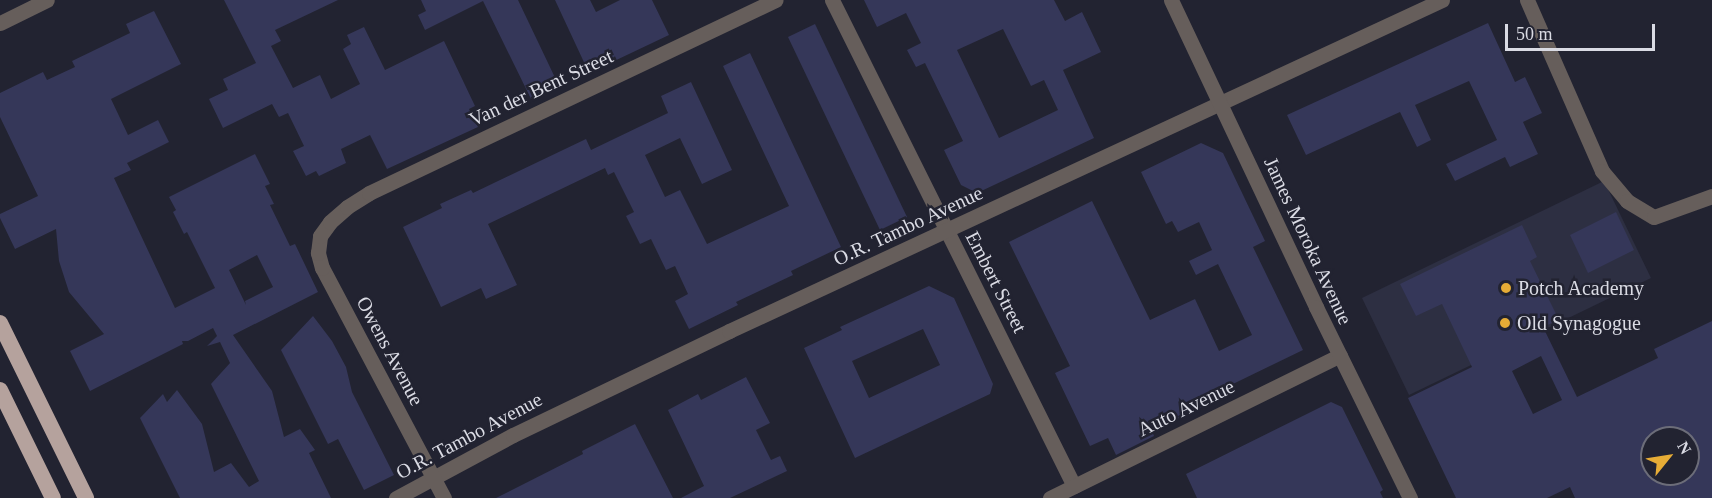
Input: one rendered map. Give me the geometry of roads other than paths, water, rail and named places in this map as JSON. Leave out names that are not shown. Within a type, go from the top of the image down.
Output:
[{"type":"highway","points":[[0,323],[86,498]]},
{"type":"highway","points":[[0,390],[53,498]]},
{"type":"street","points":[[0,23],[47,0]]},
{"type":"street","name":"Van der Bent Street","points":[[330,222],[347,207],[369,194],[775,0]]},
{"type":"street","name":"Embert Street","points":[[832,0],[1074,486]]},
{"type":"street","name":"James Moroka Avenue","points":[[1171,0],[1410,498]]},
{"type":"street","name":"O.R. Tambo Avenue","points":[[396,498],[513,435],[718,336],[1442,0]]},
{"type":"street","points":[[1527,0],[1602,171],[1628,201],[1654,218],[1712,196]]},
{"type":"street","name":"Owens Avenue","points":[[330,222],[320,236],[318,253],[322,268],[444,498]]},
{"type":"street","name":"Auto Avenue","points":[[1050,498],[1340,355]]},
{"type":"place","name":"Potch Academy","points":[[1506,288]]},
{"type":"place","name":"Old Synagogue","points":[[1505,323]]}]
